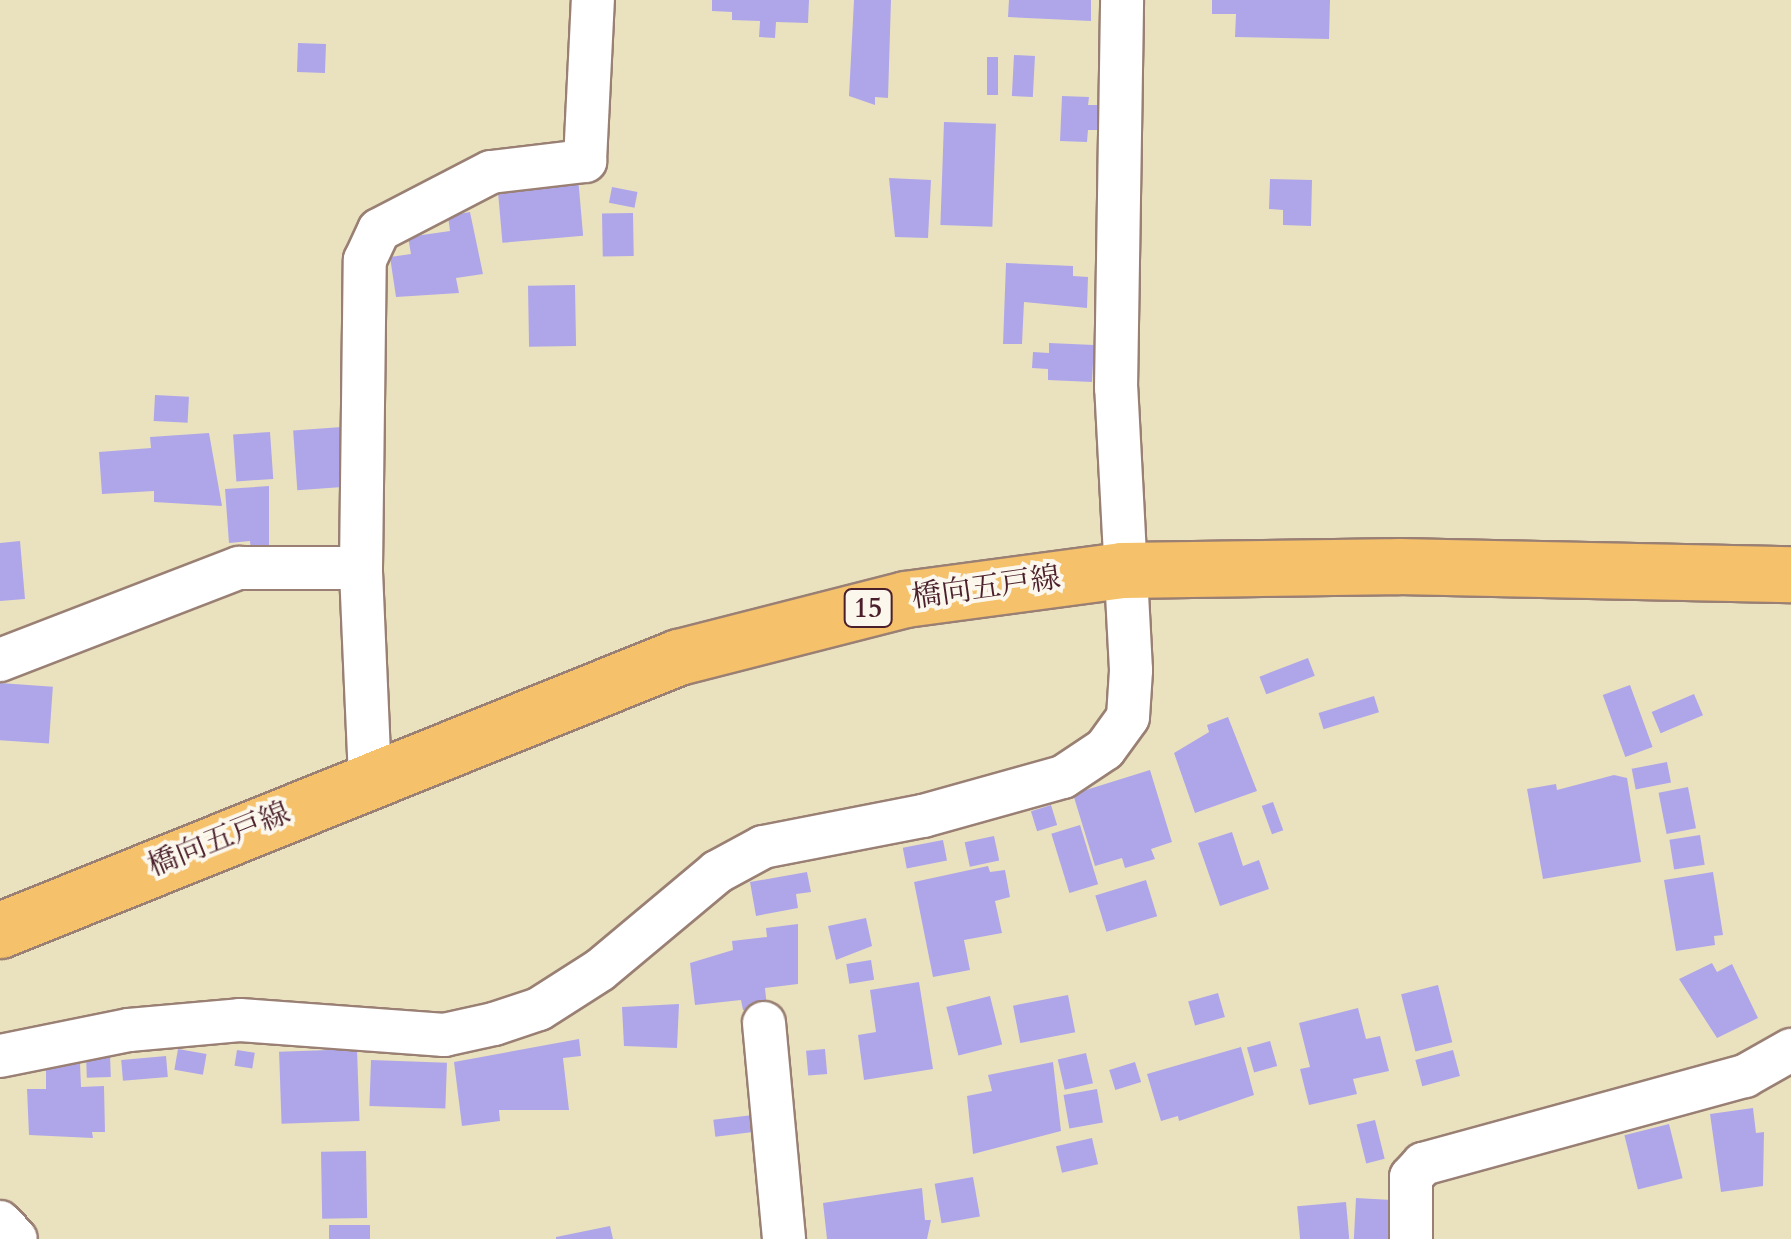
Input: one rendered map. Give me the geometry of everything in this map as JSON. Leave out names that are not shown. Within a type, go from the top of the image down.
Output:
[{"type":"main road","name":"橋向五戸線","points":[[0,930],[370,778],[678,658],[905,599],[1122,570],[1398,566],[1791,574]]},
{"type":"street","points":[[370,778],[360,568],[365,260],[378,230],[491,172],[585,161],[594,0]]},
{"type":"street","points":[[0,1056],[129,1030],[240,1020],[444,1035],[539,1009],[600,970],[717,872],[763,847],[923,816],[1063,777],[1105,749],[1128,717],[1116,388],[1122,0]]},
{"type":"street","points":[[0,660],[239,568],[360,568]]},
{"type":"street","points":[[764,1022],[784,1239]]},
{"type":"street","points":[[1410,1239],[1411,1177],[1424,1164],[1745,1076],[1791,1050]]},
{"type":"street","points":[[0,1222],[16,1239]]},
{"type":"building","points":[[712,0],[809,0],[808,23],[776,22],[775,38],[759,37],[760,21],[732,20],[732,12],[712,11]]},
{"type":"building","points":[[854,0],[891,0],[888,98],[875,97],[875,105],[849,96]]},
{"type":"building","points":[[1009,0],[1091,0],[1091,21],[1008,17]]},
{"type":"building","points":[[1212,0],[1330,0],[1329,39],[1235,37],[1236,14],[1212,14]]},
{"type":"building","points":[[298,43],[326,44],[325,73],[297,72]]},
{"type":"building","points":[[1014,55],[1035,56],[1033,97],[1012,96]]},
{"type":"building","points":[[987,57],[998,57],[998,95],[987,95]]},
{"type":"building","points":[[1062,96],[1089,97],[1088,105],[1099,105],[1097,130],[1088,130],[1087,142],[1060,141]]},
{"type":"building","points":[[944,122],[996,124],[992,227],[940,225]]},
{"type":"building","points":[[578,177],[583,236],[502,243],[497,184]]},
{"type":"building","points":[[889,178],[931,180],[928,238],[895,237]]},
{"type":"building","points":[[1270,179],[1312,180],[1311,226],[1283,225],[1283,210],[1269,209]]},
{"type":"building","points":[[612,187],[638,192],[634,208],[609,203]]},
{"type":"building","points":[[470,212],[483,274],[456,278],[459,293],[396,297],[390,257],[411,254],[408,237],[450,231],[448,216]]},
{"type":"building","points":[[633,213],[634,256],[603,257],[602,214]]},
{"type":"building","points":[[1006,263],[1073,266],[1073,276],[1088,277],[1087,308],[1024,302],[1022,344],[1003,344]]},
{"type":"building","points":[[575,285],[576,346],[529,347],[528,286]]},
{"type":"building","points":[[1049,343],[1094,345],[1092,382],[1048,380],[1048,369],[1032,368],[1033,352],[1049,353]]},
{"type":"building","points":[[155,395],[189,397],[188,423],[154,421]]},
{"type":"building","points":[[342,427],[346,487],[297,490],[293,430]]},
{"type":"building","points":[[270,432],[273,479],[236,481],[233,435]]},
{"type":"building","points":[[209,433],[222,506],[154,502],[154,491],[102,494],[99,452],[151,448],[150,437]]},
{"type":"building","points":[[269,486],[269,550],[251,552],[250,541],[229,543],[225,489]]},
{"type":"building","points":[[20,541],[25,599],[0,601],[0,543]]},
{"type":"building","points":[[1308,658],[1315,676],[1266,694],[1259,677]]},
{"type":"building","points":[[0,683],[53,687],[49,744],[0,740]]},
{"type":"building","points":[[1630,685],[1653,747],[1625,757],[1603,695]]},
{"type":"building","points":[[1694,694],[1703,715],[1661,733],[1652,712]]},
{"type":"building","points":[[1374,696],[1379,712],[1324,729],[1319,713]]},
{"type":"building","points":[[1228,717],[1257,791],[1195,813],[1174,753],[1209,732],[1207,725]]},
{"type":"building","points":[[1667,762],[1671,783],[1636,789],[1632,769]]},
{"type":"building","points":[[1150,770],[1172,842],[1151,849],[1155,859],[1125,868],[1122,858],[1095,866],[1073,794]]},
{"type":"building","points":[[1614,775],[1627,778],[1641,862],[1543,879],[1527,789],[1556,784],[1557,790]]},
{"type":"building","points":[[1688,787],[1696,828],[1667,834],[1659,793]]},
{"type":"building","points":[[1273,802],[1283,830],[1272,834],[1262,806]]},
{"type":"building","points":[[1051,805],[1057,825],[1037,831],[1031,811]]},
{"type":"building","points":[[1080,825],[1098,884],[1069,893],[1051,834]]},
{"type":"building","points":[[1232,832],[1243,866],[1259,860],[1269,889],[1220,906],[1198,843]]},
{"type":"building","points":[[1700,835],[1705,865],[1674,869],[1669,840]]},
{"type":"building","points":[[994,836],[999,860],[970,867],[965,842]]},
{"type":"building","points":[[943,840],[947,861],[907,868],[903,848]]},
{"type":"building","points":[[988,866],[990,872],[1005,870],[1010,897],[995,901],[1002,933],[964,940],[970,970],[933,977],[914,882]]},
{"type":"building","points":[[807,872],[811,892],[796,894],[798,908],[756,916],[750,882]]},
{"type":"building","points":[[1713,872],[1723,935],[1714,936],[1715,945],[1676,951],[1664,880]]},
{"type":"building","points":[[1146,880],[1157,916],[1106,932],[1095,895]]},
{"type":"building","points":[[866,918],[872,946],[836,960],[828,926]]},
{"type":"building","points":[[798,924],[798,984],[765,988],[767,1008],[743,1010],[741,1000],[695,1005],[690,963],[733,950],[732,941],[767,937],[766,928]]},
{"type":"building","points":[[871,960],[874,980],[849,984],[846,964]]},
{"type":"building","points":[[1712,963],[1717,972],[1732,964],[1758,1018],[1717,1038],[1679,979]]},
{"type":"building","points":[[919,982],[933,1069],[864,1080],[858,1035],[876,1032],[870,990]]},
{"type":"building","points":[[1438,985],[1452,1042],[1415,1051],[1401,994]]},
{"type":"building","points":[[1218,993],[1225,1017],[1195,1026],[1188,1002]]},
{"type":"building","points":[[1068,995],[1075,1032],[1020,1043],[1013,1006]]},
{"type":"building","points":[[990,996],[1002,1045],[958,1055],[946,1007]]},
{"type":"building","points":[[679,1004],[677,1048],[624,1046],[622,1007]]},
{"type":"building","points":[[1358,1008],[1366,1039],[1380,1036],[1389,1071],[1353,1079],[1357,1094],[1309,1105],[1300,1069],[1310,1067],[1299,1023]]},
{"type":"building","points":[[579,1039],[581,1056],[563,1058],[569,1110],[499,1110],[500,1121],[462,1126],[454,1062]]},
{"type":"building","points":[[1270,1041],[1277,1066],[1254,1073],[1247,1048]]},
{"type":"building","points":[[1241,1047],[1254,1095],[1179,1121],[1178,1116],[1161,1121],[1147,1074]]},
{"type":"building","points":[[178,1049],[207,1054],[203,1075],[174,1070]]},
{"type":"building","points":[[357,1049],[360,1121],[282,1124],[279,1052]]},
{"type":"building","points":[[825,1049],[827,1074],[808,1076],[806,1051]]},
{"type":"building","points":[[237,1050],[255,1053],[252,1069],[234,1066]]},
{"type":"building","points":[[1453,1050],[1460,1076],[1422,1086],[1415,1060]]},
{"type":"building","points":[[1086,1053],[1093,1083],[1065,1090],[1058,1060]]},
{"type":"building","points":[[110,1054],[111,1077],[87,1078],[86,1055]]},
{"type":"building","points":[[166,1056],[168,1077],[123,1081],[121,1060]]},
{"type":"building","points":[[371,1060],[447,1063],[445,1109],[369,1106]]},
{"type":"building","points":[[1053,1062],[1061,1131],[973,1154],[967,1096],[992,1091],[988,1075]]},
{"type":"building","points":[[1135,1062],[1141,1082],[1115,1090],[1109,1070]]},
{"type":"building","points":[[80,1063],[81,1087],[104,1086],[105,1132],[92,1132],[93,1138],[29,1135],[27,1089],[46,1089],[46,1064]]},
{"type":"building","points":[[1097,1089],[1103,1122],[1069,1128],[1064,1095]]},
{"type":"building","points":[[1753,1108],[1756,1133],[1764,1132],[1763,1186],[1721,1192],[1710,1114]]},
{"type":"building","points":[[753,1115],[755,1132],[715,1137],[713,1120]]},
{"type":"building","points":[[1375,1120],[1385,1159],[1366,1163],[1357,1125]]},
{"type":"building","points":[[1669,1124],[1683,1178],[1638,1189],[1624,1135]]},
{"type":"building","points":[[1092,1138],[1098,1164],[1062,1173],[1056,1146]]},
{"type":"building","points":[[366,1151],[367,1218],[322,1219],[321,1152]]},
{"type":"building","points":[[973,1177],[980,1216],[942,1223],[935,1184]]},
{"type":"building","points":[[922,1188],[925,1220],[931,1220],[927,1239],[827,1239],[823,1203]]},
{"type":"building","points":[[1356,1198],[1392,1200],[1390,1239],[1354,1239]]},
{"type":"building","points":[[1346,1202],[1349,1239],[1300,1239],[1297,1206]]},
{"type":"building","points":[[329,1225],[370,1225],[370,1239],[329,1239]]},
{"type":"building","points":[[610,1226],[613,1239],[556,1239],[556,1237]]}]
